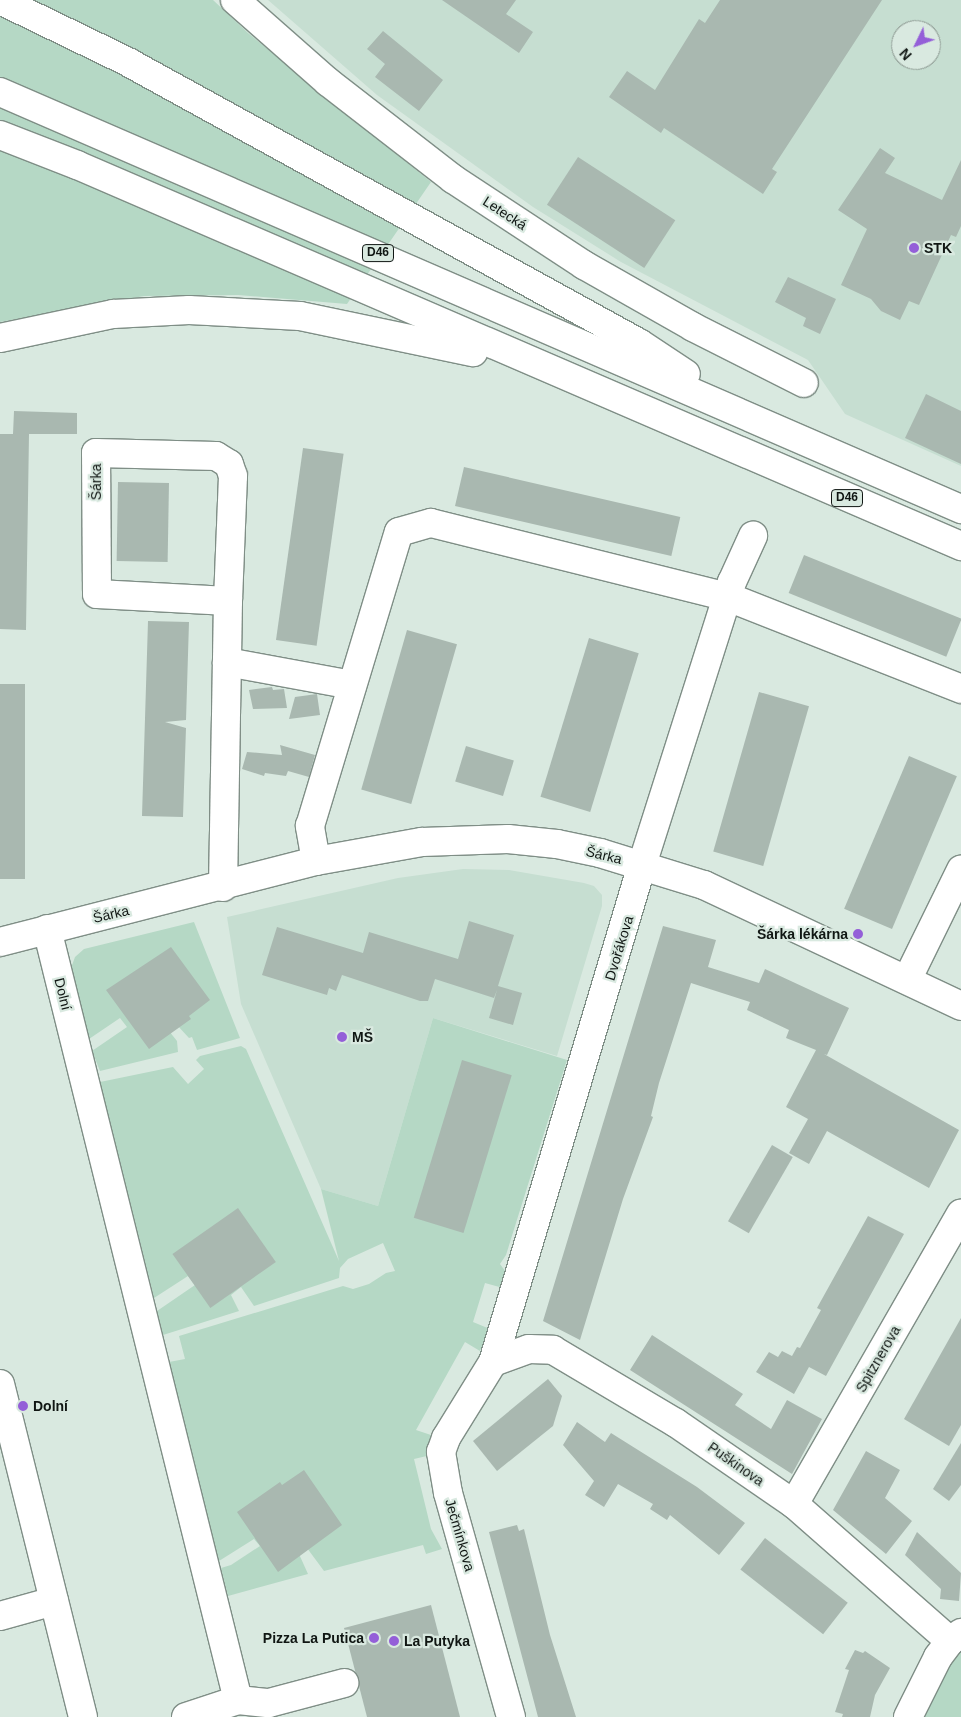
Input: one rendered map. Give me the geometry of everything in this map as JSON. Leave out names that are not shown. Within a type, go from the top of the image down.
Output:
[{"type":"main road","points":[[0,0],[128,62],[414,218],[639,344],[754,418]]},
{"type":"main road","name":"Letecká","points":[[236,0],[328,82],[453,179],[584,265],[693,327],[804,384]]},
{"type":"main road","name":"D46","points":[[0,92],[961,509]]},
{"type":"main road","name":"D46","points":[[0,136],[86,169],[571,380],[961,546]]},
{"type":"main road","points":[[0,338],[113,314],[189,310],[272,314],[343,323],[446,345],[571,380]]},
{"type":"main road","name":"Šárka","points":[[223,887],[228,601],[233,476],[229,464],[216,456],[96,453],[97,594],[228,601]]},
{"type":"main road","points":[[316,861],[310,826],[399,532],[431,523],[728,597],[961,690]]},
{"type":"main road","name":"Dvořákova","points":[[493,1362],[642,865],[728,597],[752,536]]},
{"type":"main road","points":[[227,662],[352,685]]},
{"type":"main road","name":"Šárka","points":[[0,942],[223,887],[316,861],[422,842],[508,839],[557,844],[642,865],[704,885],[961,1006]]},
{"type":"main road","points":[[908,980],[961,870]]},
{"type":"main road","name":"Dolní","points":[[47,929],[238,1700]]},
{"type":"main road","name":"Spitznerova","points":[[794,1504],[961,1214]]},
{"type":"main road","name":"Puškinova","points":[[493,1362],[529,1349],[553,1350],[676,1423],[794,1504],[956,1637]]},
{"type":"main road","name":"Ječmínkova","points":[[493,1362],[446,1438],[441,1462],[511,1717]]},
{"type":"main road","points":[[0,1384],[83,1717]]},
{"type":"main road","points":[[0,1616],[54,1601]]},
{"type":"main road","points":[[908,1717],[928,1674],[956,1637]]},
{"type":"main road","points":[[186,1717],[238,1700],[271,1710],[344,1683]]},
{"type":"shaded area","points":[[0,0],[213,0],[248,33],[431,182],[347,304],[238,295],[144,296],[0,322]]},
{"type":"shaded area","points":[[268,0],[961,0],[961,466],[845,414],[808,360],[621,262],[533,207],[377,95]]},
{"type":"shaded area","name":"MŠ","points":[[463,869],[509,870],[584,883],[594,886],[602,895],[602,906],[557,1056],[433,1018],[378,1206],[321,1189],[241,1004],[227,917],[398,878]]},
{"type":"shaded area","points":[[194,922],[240,1038],[197,1050],[192,1037],[189,1038],[177,1025],[169,1031],[177,1041],[178,1052],[100,1071],[92,1051],[127,1027],[120,1018],[89,1039],[71,968],[75,957],[84,949]]},
{"type":"shaded area","points":[[433,1018],[567,1060],[506,1255],[500,1264],[508,1275],[503,1288],[485,1283],[473,1322],[490,1329],[480,1351],[465,1342],[416,1430],[431,1435],[431,1455],[414,1459],[431,1529],[442,1549],[426,1554],[423,1545],[324,1571],[307,1548],[299,1554],[308,1574],[228,1596],[221,1568],[231,1565],[260,1546],[254,1539],[219,1561],[169,1362],[185,1359],[179,1336],[343,1286],[353,1289],[369,1284],[386,1273],[395,1271],[383,1243],[348,1259],[340,1268],[339,1278],[254,1306],[241,1287],[231,1295],[239,1311],[163,1335],[157,1311],[195,1285],[188,1276],[154,1298],[100,1082],[173,1067],[188,1084],[204,1069],[196,1060],[200,1056],[241,1046],[246,1049],[339,1261],[321,1189],[378,1206]]},
{"type":"shaded area","points":[[961,1650],[961,1717],[920,1717],[948,1664]]},
{"type":"building","points":[[442,0],[516,0],[506,14],[533,32],[519,53]]},
{"type":"building","points":[[720,0],[882,0],[772,169],[777,172],[763,194],[664,128],[661,133],[609,97],[627,71],[655,90],[699,19],[705,23]]},
{"type":"building","points":[[383,31],[443,80],[419,111],[375,77],[385,64],[367,49]]},
{"type":"building","points":[[880,148],[895,158],[885,173],[942,200],[961,160],[961,226],[956,237],[951,235],[919,305],[909,301],[900,320],[881,311],[871,299],[841,285],[867,229],[838,210]]},
{"type":"building","points":[[578,157],[675,220],[644,268],[547,205]]},
{"type":"building","points":[[788,277],[836,299],[820,334],[803,326],[806,318],[775,302]]},
{"type":"building","points":[[926,394],[961,411],[961,464],[905,438]]},
{"type":"building","points":[[14,411],[77,413],[77,434],[29,434],[26,630],[0,629],[0,434],[13,434]]},
{"type":"building","points":[[303,448],[344,454],[317,646],[276,640]]},
{"type":"building","points":[[464,467],[680,517],[671,556],[455,506]]},
{"type":"building","points":[[118,482],[169,483],[168,562],[117,561]]},
{"type":"building","points":[[804,555],[961,618],[946,657],[789,593]]},
{"type":"building","points":[[148,621],[189,622],[186,720],[165,722],[186,728],[183,817],[142,816]]},
{"type":"building","points":[[407,630],[457,644],[411,804],[361,790]]},
{"type":"building","points":[[589,638],[639,653],[590,812],[540,797]]},
{"type":"building","points":[[0,684],[25,684],[25,879],[0,879]]},
{"type":"building","points":[[272,687],[273,690],[284,689],[287,708],[253,709],[249,690]]},
{"type":"building","points":[[759,692],[809,706],[763,866],[713,852]]},
{"type":"building","points":[[317,694],[320,715],[289,719],[295,697]]},
{"type":"building","points":[[280,745],[315,755],[309,777],[288,771],[286,776],[265,773],[264,776],[242,769],[247,752],[282,755]]},
{"type":"building","points":[[466,746],[514,761],[503,796],[455,781]]},
{"type":"building","points":[[909,756],[957,776],[892,929],[844,909]]},
{"type":"building","points":[[469,921],[514,935],[498,986],[522,993],[513,1025],[489,1018],[497,990],[494,998],[435,979],[428,1001],[420,1001],[342,975],[336,991],[329,988],[327,995],[262,975],[277,927],[363,953],[369,932],[458,959]]},
{"type":"building","points":[[663,926],[716,940],[708,967],[759,983],[765,969],[849,1008],[827,1055],[824,1054],[959,1130],[929,1188],[827,1131],[809,1164],[789,1153],[808,1119],[786,1107],[816,1050],[786,1038],[789,1030],[747,1010],[750,1002],[691,983],[659,1083],[651,1116],[653,1117],[623,1199],[580,1340],[543,1321]]},
{"type":"building","points":[[171,947],[210,1000],[189,1016],[191,1019],[149,1049],[106,990]]},
{"type":"building","points":[[462,1060],[512,1075],[463,1233],[414,1218]]},
{"type":"building","points":[[772,1145],[793,1157],[749,1233],[728,1221]]},
{"type":"building","points":[[238,1208],[276,1262],[210,1308],[172,1254]]},
{"type":"building","points":[[868,1216],[904,1234],[826,1376],[809,1367],[794,1394],[756,1372],[769,1352],[778,1357],[782,1351],[792,1356],[797,1347],[800,1348],[821,1310],[817,1308]]},
{"type":"building","points":[[961,1318],[961,1425],[949,1446],[904,1419]]},
{"type":"building","points":[[652,1335],[743,1394],[735,1405],[771,1429],[787,1400],[822,1419],[792,1474],[630,1370]]},
{"type":"building","points":[[548,1379],[562,1396],[553,1426],[497,1471],[473,1441]]},
{"type":"building","points":[[577,1422],[605,1442],[611,1433],[697,1487],[745,1523],[719,1555],[670,1515],[667,1520],[650,1509],[653,1504],[618,1484],[604,1507],[585,1495],[594,1481],[563,1445]]},
{"type":"building","points":[[961,1443],[961,1485],[949,1501],[933,1489]]},
{"type":"building","points":[[866,1451],[900,1470],[885,1498],[912,1521],[886,1554],[833,1510]]},
{"type":"building","points":[[304,1470],[342,1525],[278,1572],[237,1512],[280,1482],[282,1485]]},
{"type":"building","points":[[517,1525],[519,1531],[524,1529],[550,1635],[576,1717],[538,1717],[489,1532]]},
{"type":"building","points":[[917,1532],[961,1573],[959,1601],[940,1599],[941,1589],[905,1555]]},
{"type":"building","points":[[765,1538],[848,1603],[823,1634],[740,1570]]},
{"type":"building","points":[[431,1605],[460,1717],[367,1717],[344,1628]]},
{"type":"building","points":[[855,1650],[863,1653],[865,1651],[890,1668],[875,1695],[870,1717],[842,1717],[843,1714],[835,1712],[849,1670],[845,1669]]},
{"type":"place","name":"STK","points":[[914,248]]},
{"type":"place","name":"Šárka lékárna","points":[[858,934]]},
{"type":"place","name":"MŠ","points":[[342,1037]]},
{"type":"place","name":"Dolní","points":[[23,1406]]},
{"type":"place","name":"Pizza La Putica","points":[[374,1638]]},
{"type":"place","name":"La Putyka","points":[[394,1641]]}]
